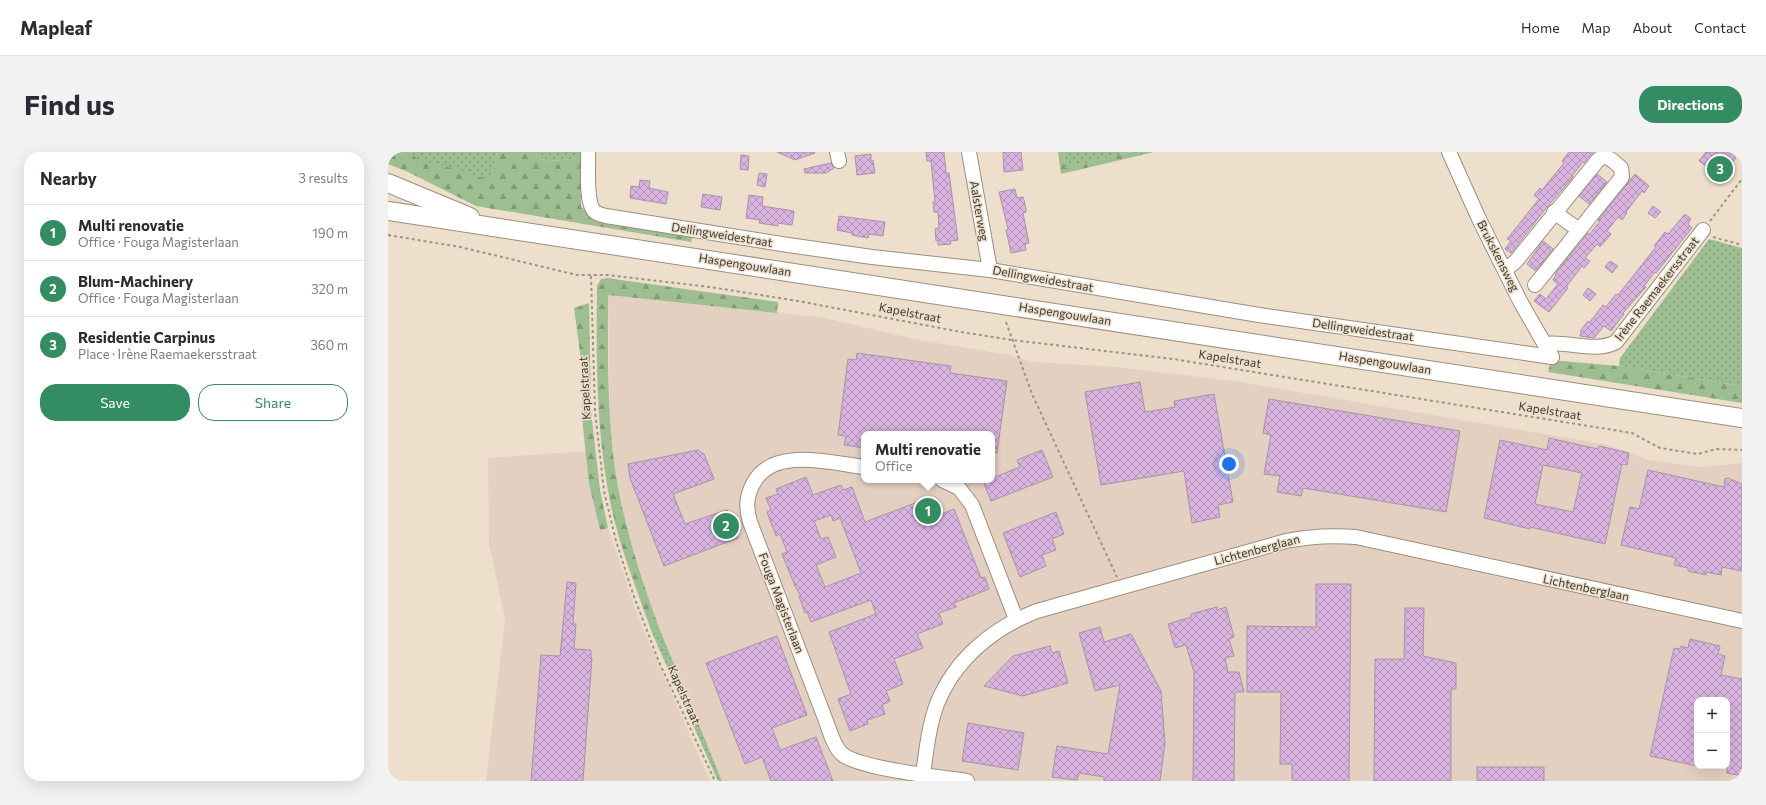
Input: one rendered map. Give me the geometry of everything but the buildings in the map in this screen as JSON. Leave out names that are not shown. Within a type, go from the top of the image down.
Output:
[{"type":"main road","points":[[388,183],[492,227]]},
{"type":"main road","name":"Haspengouwlaan","points":[[388,211],[1742,418]]},
{"type":"street","name":"Dellingweidestraat","points":[[588,152],[589,199],[593,210],[606,216],[796,246],[990,270],[1235,312],[1552,357]]},
{"type":"street","name":"Aalsterweg","points":[[969,152],[990,270]]},
{"type":"street","name":"Brukskensweg","points":[[1449,152],[1479,219],[1552,357]]},
{"type":"street","points":[[1505,270],[1516,261],[1554,212],[1598,160],[1601,157],[1606,156],[1621,168],[1622,176],[1535,285]]},
{"type":"street","points":[[1554,212],[1579,230]]},
{"type":"street","name":"Irène Raemaekersstraat","points":[[1545,344],[1559,342],[1600,348],[1609,346],[1616,342],[1702,232]]},
{"type":"street","name":"Fouga Magisterlaan","points":[[861,468],[790,459],[774,464],[762,471],[755,480],[749,491],[746,503],[747,513],[838,748],[842,754],[864,764],[923,778],[967,781]]},
{"type":"street","points":[[948,483],[959,488],[972,505],[1016,619]]},
{"type":"street","name":"Lichtenberglaan","points":[[923,778],[931,723],[938,703],[959,666],[972,651],[994,632],[1016,619],[1037,611],[1286,541],[1333,535],[1356,538],[1742,621]]},
{"type":"path","name":"Irène Raemaekersstraat","points":[[1702,232],[1742,178]]},
{"type":"path","points":[[1702,232],[1742,245]]},
{"type":"path","points":[[388,235],[460,247],[577,275],[591,276]]},
{"type":"path","name":"Kapelstraat","points":[[715,781],[660,662],[633,594],[616,541],[604,491],[595,411],[591,276],[607,275],[717,288],[798,301],[961,332],[1012,340],[1174,359],[1632,433],[1660,448],[1698,454],[1716,449],[1742,450]]},
{"type":"path","points":[[1006,322],[1032,394],[1122,588]]},
{"type":"shaded area","points":[[608,295],[820,317],[915,339],[1009,355],[1034,362],[1117,367],[1234,381],[1609,445],[1648,460],[1701,467],[1742,463],[1742,781],[722,781],[660,630],[646,591],[626,525],[614,463],[610,423]]},
{"type":"shaded area","points":[[586,451],[589,484],[600,530],[608,528],[639,619],[710,781],[486,781],[505,619],[489,543],[488,458]]},
{"type":"green space","points":[[388,152],[410,152],[425,163],[450,167],[486,178],[492,178],[497,152],[535,152],[538,158],[550,161],[582,158],[581,207],[588,213],[693,235],[691,242],[476,206],[408,172],[388,164]]},
{"type":"green space","points":[[410,152],[497,152],[492,178],[482,179],[427,164],[415,159]]},
{"type":"green space","points":[[535,152],[582,152],[582,158],[550,161],[538,158]]},
{"type":"green space","points":[[1058,152],[1064,152],[1065,168],[1131,152],[1154,152],[1061,174]]},
{"type":"green space","points":[[1064,152],[1131,152],[1065,168]]},
{"type":"green space","points":[[1709,239],[1742,248],[1742,386],[1619,366],[1620,358]]},
{"type":"green space","points":[[607,278],[778,302],[777,313],[608,295],[609,400],[614,462],[617,484],[632,548],[660,630],[652,633],[624,554],[615,522],[602,452],[597,369],[597,286],[601,279]]},
{"type":"green space","points":[[589,303],[591,412],[600,490],[608,528],[600,530],[589,484],[583,427],[581,360],[574,308]]},
{"type":"green space","points":[[1551,360],[1619,366],[1742,386],[1742,403],[1548,372]]},
{"type":"green space","points":[[660,630],[722,781],[718,781],[652,633]]},
{"type":"place","name":"Residentie Carpinus","points":[[1720,169]]},
{"type":"place","name":"Multi renovatie","points":[[928,511]]},
{"type":"place","name":"Blum-Machinery","points":[[726,526]]}]
